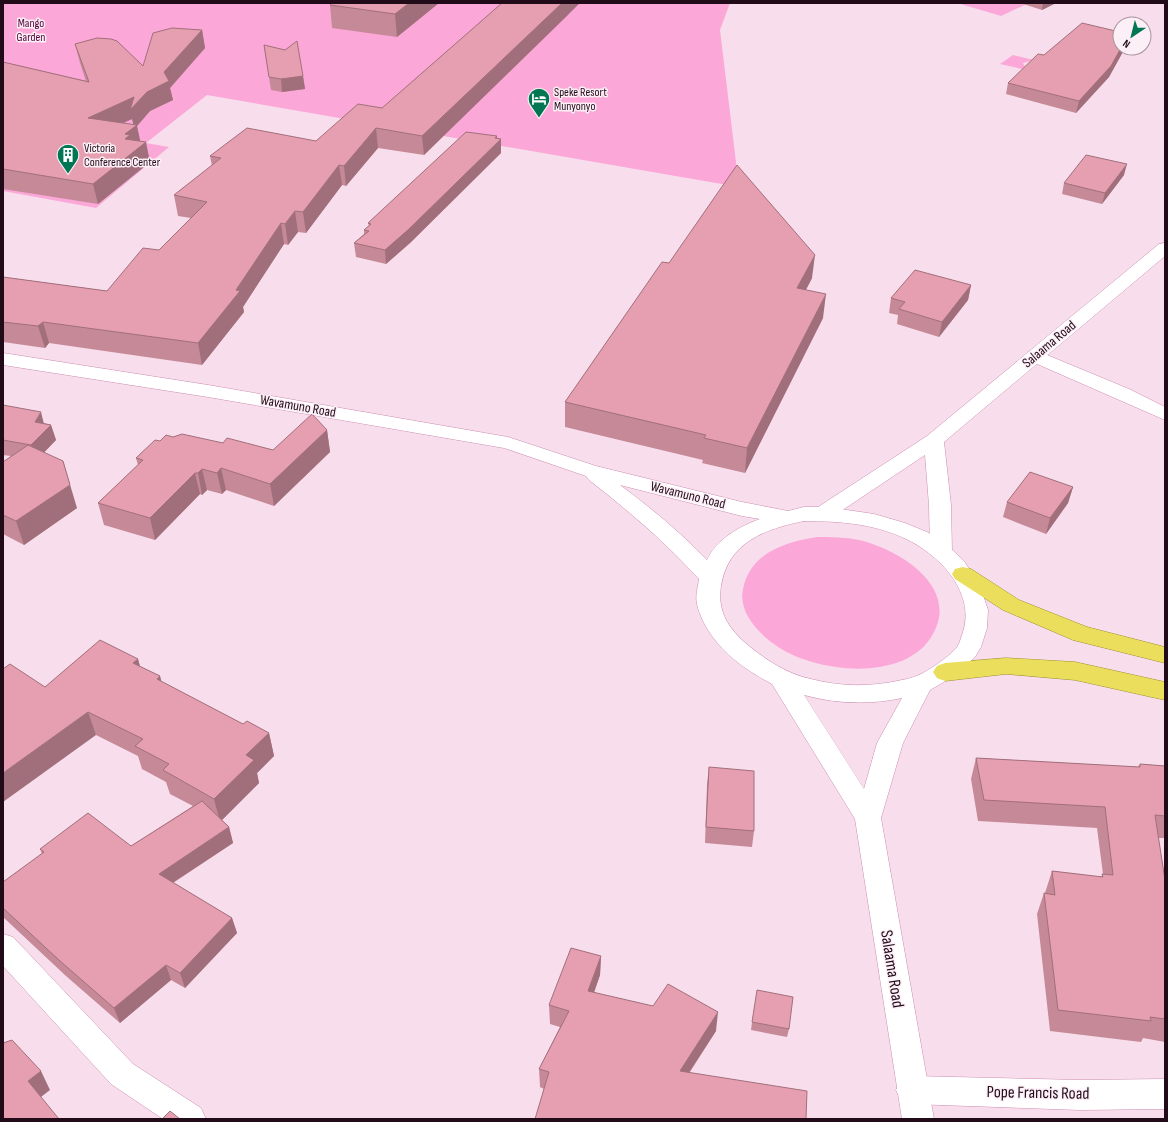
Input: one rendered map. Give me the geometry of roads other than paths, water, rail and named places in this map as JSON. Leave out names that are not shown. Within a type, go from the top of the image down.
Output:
[{"type":"highway","points":[[963,574],[1011,605],[1082,634],[1165,656]]},
{"type":"highway","points":[[945,672],[1006,666],[1075,671],[1165,691]]},
{"type":"main road","name":"Salaama Road","points":[[822,514],[934,440],[1165,248]]},
{"type":"main road","points":[[1035,356],[1122,393],[1165,414]]},
{"type":"main road","name":"Wavamuno Road","points":[[3,358],[208,391],[508,443],[589,470],[665,490],[787,517]]},
{"type":"main road","points":[[934,440],[940,505],[941,552]]},
{"type":"main road","name":"Wavamuno Road","points":[[589,470],[644,513],[680,545],[709,576]]},
{"type":"main road","points":[[822,514],[854,516],[886,523],[915,535],[941,552],[963,574],[975,599],[977,626],[967,651],[945,672],[921,684],[896,691],[867,694],[838,693],[808,688],[781,678],[746,658],[721,632],[708,604],[709,576],[719,556],[736,539],[760,526],[787,517],[822,514]]},
{"type":"main road","name":"Salaama Road","points":[[781,678],[868,818],[915,1105]]},
{"type":"main road","name":"Salaama Road","points":[[868,818],[890,743],[921,684]]},
{"type":"main road","points":[[3,946],[122,1074],[190,1119]]},
{"type":"main road","name":"Pope Francis Road","points":[[915,1105],[1080,1095],[1165,1094]]},
{"type":"place","name":"Speke Resort Munyonyo","points":[[539,118]]},
{"type":"place","name":"Victoria Conference Center","points":[[68,174]]},
{"type":"park label","name":"Mango Garden","points":[[31,30]]}]
